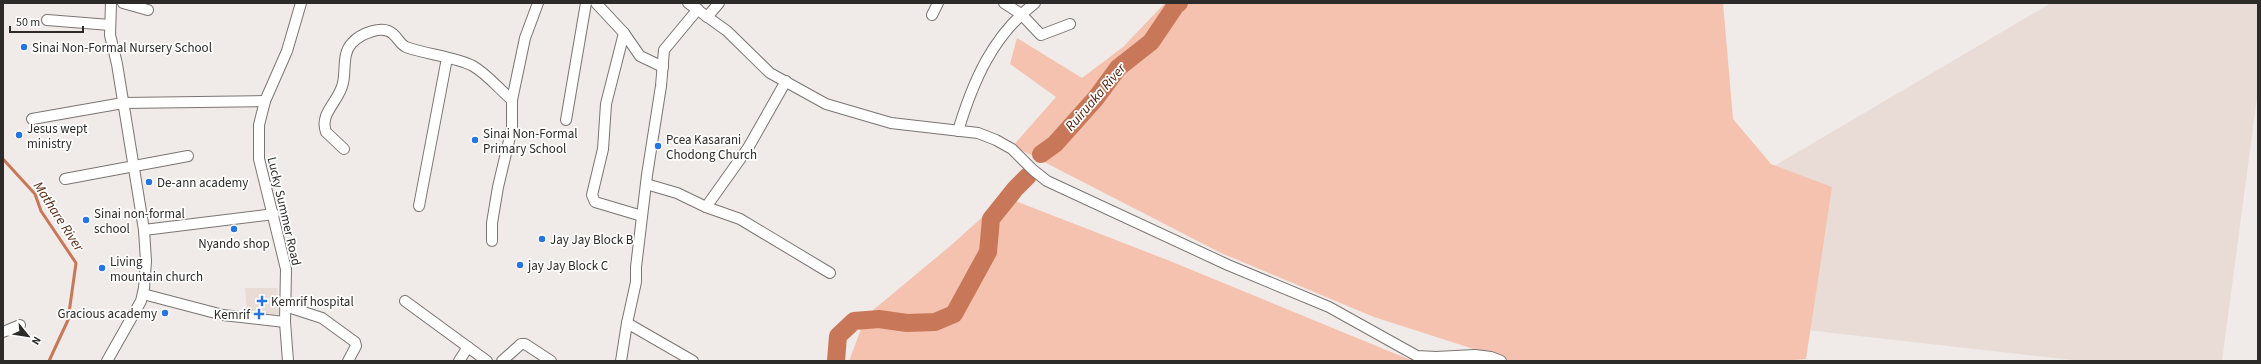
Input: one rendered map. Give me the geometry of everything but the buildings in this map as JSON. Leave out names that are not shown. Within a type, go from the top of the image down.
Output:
[{"type":"street","points":[[107,361],[133,319],[143,294],[146,261],[144,230],[132,167],[123,103],[111,46],[111,3]]},
{"type":"street","points":[[123,3],[148,10]]},
{"type":"street","name":"Lucky Summer Road","points":[[288,361],[285,322],[286,269],[274,214],[267,198],[259,159],[259,126],[265,101],[287,50],[301,3]]},
{"type":"street","points":[[492,241],[492,223],[498,187],[512,128],[512,100],[525,38],[538,3]]},
{"type":"street","points":[[566,120],[586,3]]},
{"type":"street","points":[[596,3],[624,33],[640,56],[663,67]]},
{"type":"street","points":[[688,3],[727,32],[770,73],[826,104],[891,123],[978,133],[996,140],[1012,149],[1033,170],[1047,181],[1228,265],[1329,307],[1418,356],[1436,357],[1475,355],[1491,357],[1501,361]]},
{"type":"street","points":[[707,17],[719,3]]},
{"type":"street","points":[[932,15],[938,3]]},
{"type":"street","points":[[1004,3],[1021,14],[1041,35],[1070,24]]},
{"type":"street","points":[[958,131],[973,87],[994,45],[1021,14],[1035,3]]},
{"type":"street","points":[[621,361],[636,282],[642,216],[663,67],[664,50],[698,9]]},
{"type":"street","points":[[47,20],[110,25]]},
{"type":"street","points":[[344,149],[326,132],[324,122],[327,111],[334,104],[343,84],[346,53],[349,46],[358,37],[374,31],[386,30],[393,33],[405,46],[473,66],[512,100]]},
{"type":"street","points":[[624,33],[606,104],[603,149],[592,195],[595,202],[642,216]]},
{"type":"street","points":[[419,206],[447,58]]},
{"type":"street","points":[[706,207],[748,148],[786,81]]},
{"type":"street","points":[[32,119],[123,103],[265,101]]},
{"type":"street","points":[[65,179],[188,156]]},
{"type":"street","points":[[646,184],[677,193],[706,207],[740,219],[830,273]]},
{"type":"street","points":[[144,230],[274,214]]},
{"type":"street","points":[[143,294],[223,315],[285,322]]},
{"type":"street","points":[[405,301],[487,361]]},
{"type":"street","points":[[285,306],[322,318],[355,342],[356,346],[348,361]]},
{"type":"street","points":[[627,323],[693,361]]},
{"type":"street","points":[[3,332],[20,325]]},
{"type":"street","points":[[502,361],[521,344],[530,347],[552,361]]},
{"type":"street","points":[[459,361],[468,347]]},
{"type":"shaded area","points":[[1165,3],[1723,3],[1733,119],[1771,164],[1832,187],[1806,359],[1781,361],[1511,361],[1374,317],[1221,253],[1013,146],[1056,97],[1010,64],[1017,38],[1082,78],[1123,47]]},
{"type":"shaded area","points":[[2051,3],[2258,3],[2258,90],[2222,361],[2081,361],[1683,316],[1703,208]]},
{"type":"shaded area","points":[[1005,197],[1170,261],[1413,361],[849,361],[866,316],[949,247]]},
{"type":"shaded area","name":"Kemrif hospital","points":[[245,288],[277,288],[280,314],[247,316]]},
{"type":"waterway","name":"Ruiruaka River","points":[[1041,154],[1055,144],[1096,98],[1118,68],[1151,42],[1176,5],[1179,3]]},
{"type":"waterway","name":"Mathare River","points":[[3,159],[35,194],[41,211],[76,263],[68,320],[49,361]]},
{"type":"waterway","name":"Ruiruaka River","points":[[836,361],[838,336],[854,321],[879,319],[907,323],[935,322],[954,314],[988,252],[991,219],[1015,189],[1028,176]]},
{"type":"place","name":"Sinai Non-Formal Nursery School","points":[[24,47]]},
{"type":"place","name":"Jesus wept ministry","points":[[19,135]]},
{"type":"place","name":"Sinai Non-Formal Primary School","points":[[475,140]]},
{"type":"place","name":"Pcea Kasarani Chodong Church","points":[[658,146]]},
{"type":"place","name":"De-ann academy","points":[[149,182]]},
{"type":"place","name":"Sinai non-formal school","points":[[86,220]]},
{"type":"place","name":"Nyando shop","points":[[234,229]]},
{"type":"place","name":"Jay Jay Block B","points":[[542,239]]},
{"type":"place","name":"jay Jay Block C","points":[[520,265]]},
{"type":"place","name":"Living mountain church","points":[[102,268]]},
{"type":"place","name":"Kemrif hospital","points":[[262,301]]},
{"type":"place","name":"Gracious academy","points":[[165,313]]},
{"type":"place","name":"Kemrif","points":[[259,314]]}]
